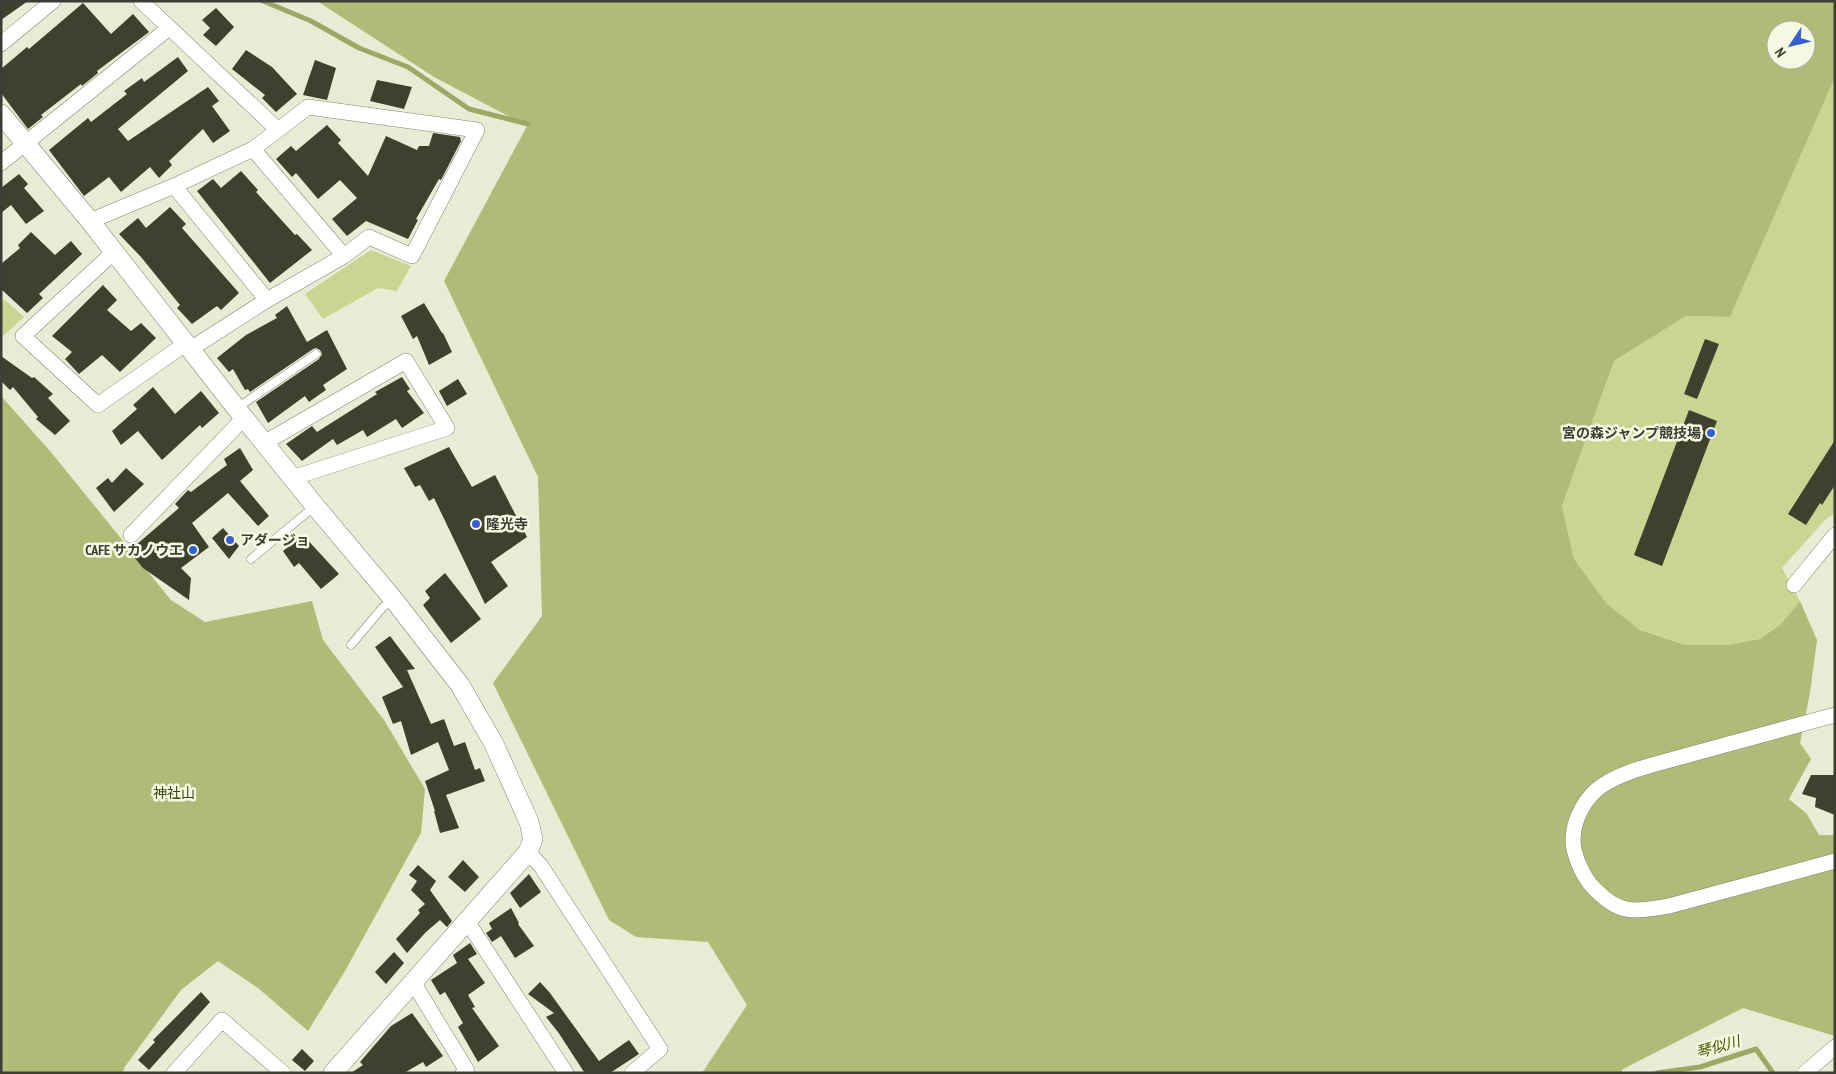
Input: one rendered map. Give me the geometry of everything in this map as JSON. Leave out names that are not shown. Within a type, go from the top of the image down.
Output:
[{"type":"street","points":[[1,44],[53,1]]},
{"type":"street","points":[[141,1],[278,130]]},
{"type":"street","points":[[1,164],[169,28]]},
{"type":"street","points":[[90,221],[174,186],[253,149],[308,107],[478,130],[412,256],[369,237],[344,256],[187,347],[98,405],[23,336],[114,252]]},
{"type":"street","points":[[1,114],[90,221],[187,347],[314,506],[394,600],[460,685],[494,744],[529,822],[533,839],[528,852],[333,1073]]},
{"type":"street","points":[[253,149],[344,256]]},
{"type":"street","points":[[174,186],[267,300]]},
{"type":"street","points":[[264,443],[406,361],[447,428],[292,478]]},
{"type":"street","points":[[131,535],[240,413]]},
{"type":"street","points":[[1794,585],[1835,536]]},
{"type":"street","points":[[1835,715],[1640,769],[1603,785],[1589,797],[1578,816],[1573,840],[1577,859],[1586,879],[1601,896],[1620,909],[1642,910],[1669,906],[1835,861]]},
{"type":"street","points":[[528,852],[541,866],[660,1049],[632,1073]]},
{"type":"street","points":[[467,921],[566,1073]]},
{"type":"street","points":[[413,982],[467,1071],[463,1073]]},
{"type":"street","points":[[174,1073],[222,1020],[283,1073]]},
{"type":"street","points":[[1805,1073],[1835,1046]]},
{"type":"lane","points":[[240,413],[316,354]]},
{"type":"lane","points":[[251,559],[314,506]]},
{"type":"lane","points":[[351,645],[383,607],[394,600]]},
{"type":"green space","points":[[317,1],[1835,1],[1835,77],[1730,317],[1686,316],[1614,361],[1562,506],[1574,559],[1607,604],[1640,630],[1685,645],[1728,645],[1760,639],[1781,624],[1800,601],[1817,640],[1810,693],[1800,743],[1811,759],[1789,799],[1807,814],[1819,835],[1835,835],[1835,1036],[1743,1008],[1623,1069],[1621,1073],[702,1073],[747,1005],[708,942],[636,937],[609,920],[493,683],[542,616],[538,477],[444,281],[527,126],[434,77]]},
{"type":"green space","name":"宮の森ジャンプ競技場","points":[[1835,77],[1835,513],[1825,520],[1782,568],[1800,601],[1781,624],[1760,639],[1728,645],[1685,645],[1640,630],[1607,604],[1574,559],[1562,506],[1614,361],[1686,316],[1730,317]]},
{"type":"green space","points":[[371,250],[411,266],[397,291],[378,288],[323,319],[305,294]]},
{"type":"green space","points":[[4,299],[24,317],[3,336],[1,334],[1,302]]},
{"type":"green space","name":"神社山","points":[[1,396],[50,451],[171,600],[205,622],[312,601],[323,640],[384,720],[425,789],[421,833],[345,971],[308,1031],[258,988],[218,961],[181,990],[124,1068],[123,1073],[1,1073]]},
{"type":"building","points":[[1,1],[28,1],[1,20]]},
{"type":"building","points":[[83,3],[111,34],[133,14],[149,32],[97,71],[98,73],[82,86],[81,84],[41,115],[43,117],[28,129],[1,93],[1,69],[27,47],[29,49]]},
{"type":"building","points":[[216,8],[234,27],[216,46],[203,35],[210,28],[202,20]]},
{"type":"building","points":[[246,50],[272,67],[297,94],[276,112],[262,98],[265,95],[232,69]]},
{"type":"building","points":[[178,57],[188,71],[118,129],[128,141],[208,87],[219,101],[212,106],[230,131],[213,143],[203,129],[169,161],[172,165],[159,178],[150,167],[121,192],[109,177],[84,196],[49,150],[88,118],[91,122],[127,94],[124,91],[142,78],[144,82]]},
{"type":"building","points":[[315,60],[336,68],[327,100],[303,95]]},
{"type":"building","points":[[377,80],[412,87],[404,109],[370,101]]},
{"type":"building","points":[[327,125],[341,140],[338,143],[368,176],[386,136],[417,150],[419,146],[429,146],[433,133],[460,137],[461,141],[441,180],[439,179],[416,219],[418,220],[408,239],[366,221],[347,236],[332,219],[357,198],[340,180],[318,199],[296,173],[292,177],[276,159],[291,146],[296,151]]},
{"type":"building","points":[[241,171],[258,190],[256,192],[295,235],[297,234],[312,250],[270,283],[197,191],[213,179],[221,188]]},
{"type":"building","points":[[19,174],[28,184],[24,188],[44,211],[26,224],[11,205],[1,213],[1,188]]},
{"type":"building","points":[[170,207],[186,224],[182,228],[239,293],[221,310],[217,306],[192,324],[177,308],[180,305],[141,257],[119,234],[138,218],[146,228]]},
{"type":"building","points":[[31,232],[55,255],[71,241],[82,254],[39,294],[43,298],[27,313],[1,289],[1,264],[20,248],[18,245]]},
{"type":"building","points":[[103,285],[117,300],[107,310],[131,331],[141,323],[156,338],[120,372],[102,355],[79,374],[65,359],[72,352],[52,336]]},
{"type":"building","points":[[424,303],[443,333],[452,352],[429,365],[417,336],[413,339],[401,316]]},
{"type":"building","points":[[287,306],[307,342],[327,330],[347,369],[323,385],[326,390],[309,402],[305,396],[268,423],[256,402],[319,359],[322,354],[320,350],[313,349],[250,392],[248,389],[245,390],[233,369],[229,372],[217,358],[246,335],[277,318],[275,315]]},
{"type":"building","points":[[1705,339],[1719,344],[1697,399],[1684,394]]},
{"type":"building","points":[[1,356],[32,378],[34,377],[53,394],[48,398],[70,421],[55,435],[36,419],[38,417],[13,387],[10,390],[1,381]]},
{"type":"building","points":[[402,377],[410,389],[407,391],[424,413],[402,428],[396,419],[367,437],[363,430],[337,445],[333,439],[302,461],[286,444],[312,426],[317,432],[377,394],[375,392]]},
{"type":"building","points":[[458,379],[467,394],[447,406],[439,391]]},
{"type":"building","points":[[153,387],[175,414],[201,391],[219,413],[202,428],[200,425],[162,460],[138,431],[121,445],[112,431],[137,409],[133,405]]},
{"type":"building","points":[[1689,410],[1717,421],[1662,566],[1634,555]]},
{"type":"building","points":[[1835,440],[1835,485],[1822,505],[1820,503],[1806,525],[1788,514]]},
{"type":"building","points":[[449,447],[472,487],[495,475],[527,537],[491,562],[508,586],[485,604],[434,498],[429,501],[420,485],[415,487],[404,468]]},
{"type":"building","points":[[240,448],[253,470],[240,481],[269,516],[258,526],[228,493],[192,523],[209,547],[181,568],[191,578],[189,600],[143,568],[129,551],[179,508],[175,504],[188,490],[191,492],[227,465],[224,459]]},
{"type":"building","points":[[126,468],[144,484],[114,512],[96,488],[108,478],[112,483]]},
{"type":"building","points":[[223,528],[239,546],[229,559],[212,538]]},
{"type":"building","points":[[303,535],[339,574],[321,589],[299,563],[294,567],[283,551]]},
{"type":"building","points":[[445,573],[481,619],[451,643],[423,605],[430,598],[425,591]]},
{"type":"building","points":[[390,636],[415,669],[407,670],[431,724],[444,719],[454,746],[465,742],[475,770],[480,768],[485,781],[446,795],[459,828],[440,833],[425,781],[449,770],[438,742],[411,755],[401,721],[393,724],[382,697],[403,687],[375,647]]},
{"type":"building","points":[[1811,775],[1835,775],[1835,815],[1815,807],[1816,798],[1802,794]]},
{"type":"building","points":[[463,860],[479,877],[465,892],[448,877]]},
{"type":"building","points":[[418,865],[436,881],[430,890],[452,921],[447,927],[440,920],[407,953],[396,939],[420,913],[418,910],[425,904],[411,890],[417,881],[409,875]]},
{"type":"building","points":[[529,874],[541,892],[520,908],[510,893]]},
{"type":"building","points":[[511,908],[518,924],[534,946],[515,958],[501,936],[492,942],[486,933],[492,929],[489,923]]},
{"type":"building","points":[[470,943],[477,954],[468,959],[485,983],[468,995],[475,1007],[472,1008],[499,1046],[478,1062],[458,1027],[463,1023],[445,992],[440,995],[431,980],[457,963],[453,955]]},
{"type":"building","points":[[394,952],[404,963],[386,984],[375,972]]},
{"type":"building","points":[[540,982],[599,1061],[629,1040],[639,1054],[610,1073],[582,1073],[584,1072],[546,1017],[554,1013],[528,994]]},
{"type":"building","points":[[201,992],[210,1002],[149,1070],[138,1060],[155,1042],[153,1040]]},
{"type":"building","points":[[412,1013],[443,1056],[426,1067],[423,1062],[404,1073],[351,1073],[363,1065],[360,1062],[391,1026]]},
{"type":"building","points":[[302,1049],[314,1061],[305,1071],[292,1060]]},
{"type":"waterway","points":[[263,1],[311,21],[359,48],[408,67],[469,109],[528,124]]},
{"type":"waterway","name":"琴似川","points":[[1657,1073],[1700,1067],[1756,1049],[1773,1073]]},
{"type":"place","name":"宮の森ジャンプ競技場","points":[[1711,433]]},
{"type":"place","name":"隆光寺","points":[[476,524]]},
{"type":"place","name":"アダージョ","points":[[230,540]]},
{"type":"place","name":"CAFE サカノウエ","points":[[193,550]]}]
